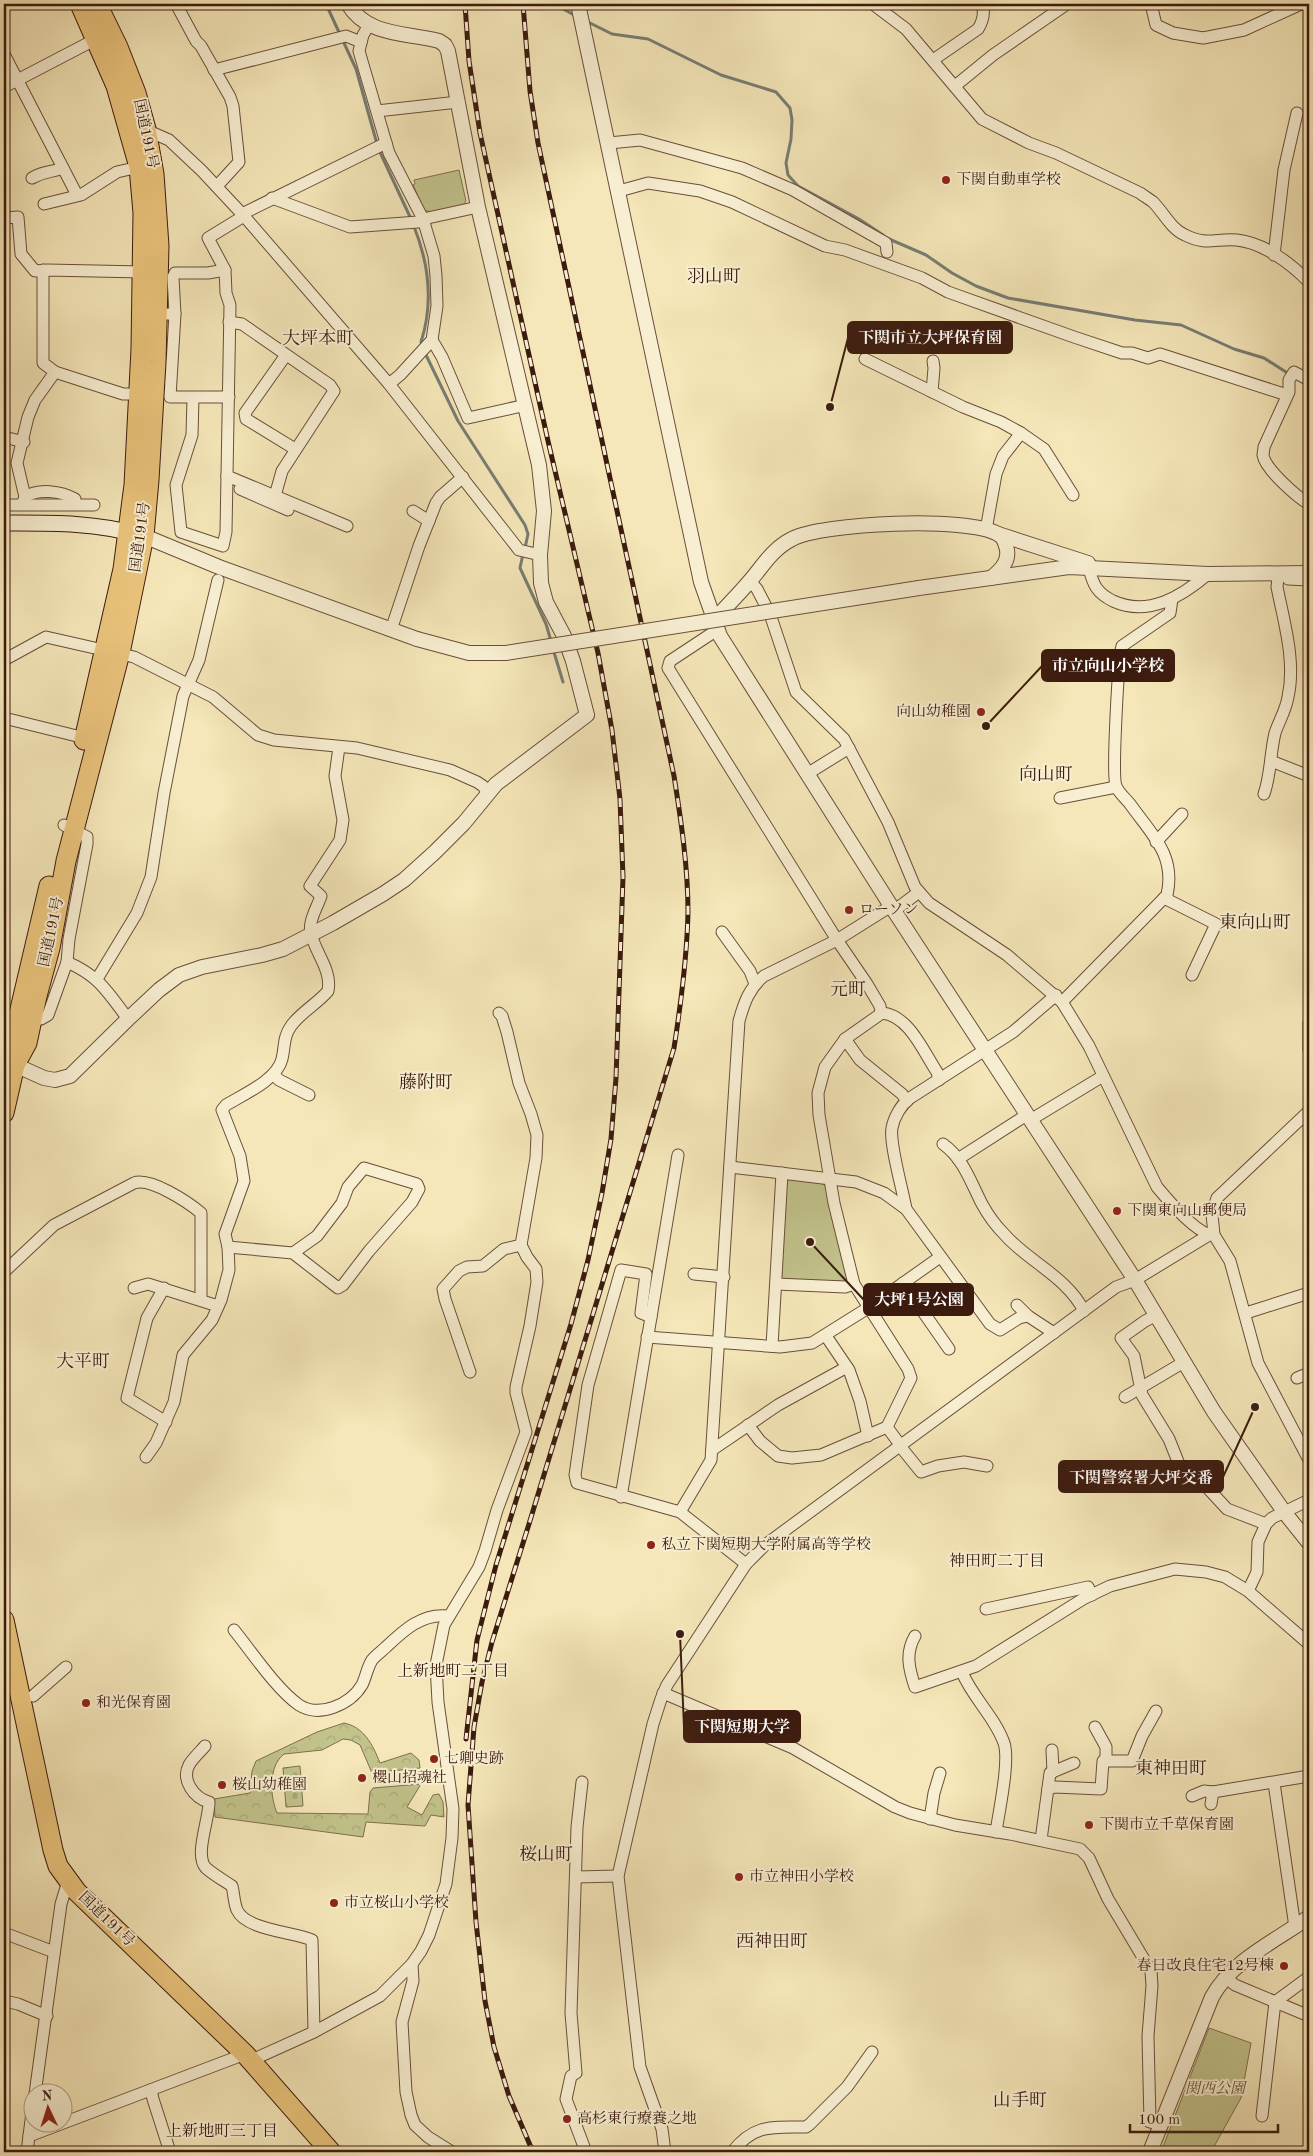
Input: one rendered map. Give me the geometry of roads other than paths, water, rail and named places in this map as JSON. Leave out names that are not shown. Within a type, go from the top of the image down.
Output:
[{"type":"highway","name":"国道191号","points":[[80,4],[103,35],[136,93],[143,214],[139,394],[134,486],[136,534]]},
{"type":"highway","name":"国道191号","points":[[97,4],[103,35]]},
{"type":"highway","name":"国道191号","points":[[4,1113],[13,1039],[113,651],[123,569],[136,534],[149,470],[166,314],[154,174],[138,130]]},
{"type":"highway","name":"国道191号","points":[[4,1620],[45,1821],[58,1866],[68,1881],[249,2057],[331,2152]]},
{"type":"main road","points":[[4,523],[98,526],[136,534]]},
{"type":"street","points":[[176,4],[230,97],[233,106],[239,162],[217,186]]},
{"type":"street","points":[[9,1061],[44,1078],[55,1080],[70,1076],[128,1018],[179,975],[202,967],[262,955],[284,948],[404,880],[453,835],[496,784],[587,715],[573,661],[564,636],[546,602],[541,583],[535,554],[544,511],[539,465],[478,207],[451,59],[445,45],[439,41],[386,32],[369,25],[359,18],[348,4]]},
{"type":"street","points":[[873,4],[906,29],[982,119],[1029,143],[1056,153],[1140,194],[1153,202],[1166,219],[1183,234],[1205,242],[1237,240],[1255,245],[1296,269],[1309,282]]},
{"type":"street","points":[[933,60],[978,29],[983,22],[984,10],[982,4]]},
{"type":"street","points":[[955,86],[993,55],[1068,4]]},
{"type":"street","points":[[1151,4],[1156,25],[1173,32],[1203,38],[1244,30],[1300,4]]},
{"type":"street","points":[[579,7],[701,582],[715,625],[893,908],[1135,1280],[1222,1424],[1285,1513],[1309,1543]]},
{"type":"street","points":[[369,25],[359,51],[377,111],[380,146],[389,153],[421,221],[434,256],[436,276],[437,306],[430,342],[400,375],[388,384]]},
{"type":"street","points":[[4,88],[103,35]]},
{"type":"street","points":[[214,70],[341,38],[361,42]]},
{"type":"street","points":[[4,54],[77,195]]},
{"type":"street","points":[[377,111],[458,102]]},
{"type":"street","points":[[1274,255],[1284,170],[1297,113]]},
{"type":"street","points":[[138,130],[169,140],[217,186],[388,384],[519,550],[535,554]]},
{"type":"street","points":[[609,143],[640,140],[742,168],[794,190],[857,226],[886,243],[886,252]]},
{"type":"street","points":[[193,398],[190,442],[176,485],[181,532],[222,546],[226,532],[230,305],[226,293],[224,270],[208,238],[272,198],[380,146]]},
{"type":"street","points":[[44,204],[81,195],[118,172],[139,167]]},
{"type":"street","points":[[32,178],[44,171],[57,171],[63,168]]},
{"type":"street","points":[[619,191],[648,183],[700,190],[732,202],[826,246],[845,250],[922,278],[948,292],[1122,354],[1132,353],[1148,358],[1160,354],[1287,395]]},
{"type":"street","points":[[272,198],[350,227],[406,224],[478,207]]},
{"type":"street","points":[[4,218],[18,217],[21,254],[35,271],[143,272]]},
{"type":"street","points":[[43,270],[43,363],[55,372],[123,394],[139,394]]},
{"type":"street","points":[[224,270],[208,274],[175,273],[166,314],[170,397],[229,398]]},
{"type":"street","points":[[230,322],[242,324],[330,385],[334,391],[282,471],[275,496]]},
{"type":"street","points":[[430,342],[442,357],[468,418],[526,405]]},
{"type":"street","points":[[286,355],[245,413],[246,418],[295,449]]},
{"type":"street","points":[[865,359],[1021,433],[1044,449],[1073,495]]},
{"type":"street","points":[[932,361],[934,368],[932,392]]},
{"type":"street","points":[[24,501],[17,463],[33,405],[55,372]]},
{"type":"street","points":[[1309,380],[1294,372],[1287,395],[1264,448],[1263,455],[1266,463],[1282,481],[1309,504]]},
{"type":"street","points":[[992,532],[996,474],[1003,456],[1021,433]]},
{"type":"street","points":[[4,437],[24,442]]},
{"type":"street","points":[[392,630],[429,521],[440,497],[463,477]]},
{"type":"street","points":[[227,482],[275,496],[347,526]]},
{"type":"street","points":[[227,482],[288,510]]},
{"type":"street","points":[[24,501],[30,493],[45,492],[64,493],[75,499]]},
{"type":"street","points":[[4,506],[24,501],[46,505],[92,505],[84,500],[48,500],[46,505],[44,523]]},
{"type":"street","points":[[414,511],[429,521]]},
{"type":"street","points":[[881,1013],[875,996],[836,940],[668,668],[670,661],[715,625],[777,548],[791,539],[809,532],[852,527],[931,524],[963,526],[992,532],[1107,569]]},
{"type":"street","points":[[992,532],[1005,543],[1007,557],[1001,570],[992,578]]},
{"type":"street","points":[[136,534],[219,567],[417,639],[468,653],[506,653],[919,588],[1068,567],[1208,574],[1309,573]]},
{"type":"street","points":[[1089,568],[1093,585],[1098,592],[1122,605],[1148,607],[1172,599],[1208,574]]},
{"type":"street","points":[[1242,573],[1309,568]]},
{"type":"street","points":[[1242,573],[1309,580]]},
{"type":"street","points":[[1264,794],[1275,734],[1287,703],[1290,680],[1289,651],[1277,587],[1278,577]]},
{"type":"street","points":[[97,979],[138,913],[151,877],[164,793],[183,696],[199,660],[218,580]]},
{"type":"street","points":[[750,581],[770,614],[796,692],[837,730],[849,748],[888,822],[919,892],[937,910],[1007,955],[1059,999],[1080,1029],[1157,1187],[1170,1204],[1211,1235],[1230,1260],[1246,1313],[1258,1363],[1309,1460]]},
{"type":"street","points":[[906,1209],[891,1132],[895,1117],[907,1100],[1013,1032],[1059,999],[1167,895],[1170,871],[1165,854],[1116,787],[1116,748],[1120,653],[1122,646],[1170,613],[1172,599]]},
{"type":"street","points":[[4,660],[46,637],[113,651],[134,657],[213,698],[258,735],[274,740],[357,748],[450,770],[477,782],[488,793]]},
{"type":"street","points":[[4,718],[90,740]]},
{"type":"street","points":[[146,1457],[156,1443],[174,1402],[183,1355],[212,1320],[229,1270],[228,1247],[225,1234],[244,1181],[240,1156],[222,1110],[226,1105],[274,1075],[282,1060],[285,1036],[289,1028],[295,1020],[328,991],[328,978],[324,961],[311,934],[313,917],[322,896],[310,886],[336,848],[343,829],[335,776],[338,747]]},
{"type":"street","points":[[808,774],[849,748]]},
{"type":"street","points":[[1271,761],[1309,776]]},
{"type":"street","points":[[1060,798],[1116,787]]},
{"type":"street","points":[[1156,842],[1182,814]]},
{"type":"street","points":[[41,1019],[48,1015],[66,962],[87,844],[87,837],[69,827]]},
{"type":"street","points":[[680,1512],[711,1460],[739,1021],[745,999],[755,984],[772,971],[836,940],[919,892]]},
{"type":"street","points":[[1164,898],[1216,924],[1192,975]]},
{"type":"street","points":[[722,932],[750,971],[755,984]]},
{"type":"street","points":[[66,962],[81,968],[97,979],[128,1018]]},
{"type":"street","points":[[27,2152],[29,2136],[152,2090],[249,2057],[314,2032],[360,2009],[380,1996],[412,1964],[421,1952],[438,1912],[446,1884],[450,1858],[452,1809],[438,1702],[436,1665],[444,1625],[482,1559],[497,1510],[526,1432],[516,1387],[530,1326],[538,1274],[522,1245],[536,1158],[537,1135],[519,1083],[507,1032],[502,1016],[499,1013]]},
{"type":"street","points":[[748,1425],[760,1441],[782,1458],[821,1455],[887,1428],[910,1378],[908,1369],[854,1284],[834,1203],[819,1115],[818,1094],[825,1067],[845,1040],[881,1013],[892,1015],[908,1028],[937,1072],[939,1080]]},
{"type":"street","points":[[1309,1023],[1309,1050]]},
{"type":"street","points":[[845,1040],[860,1060],[907,1100]]},
{"type":"street","points":[[274,1075],[279,1080],[309,1095]]},
{"type":"street","points":[[958,1159],[1030,1116],[1103,1076]]},
{"type":"street","points":[[1211,1235],[1212,1214],[1217,1198],[1309,1111]]},
{"type":"street","points":[[943,1144],[958,1159],[968,1173],[983,1205],[1004,1235],[1072,1290],[1084,1311]]},
{"type":"street","points":[[621,1497],[678,1155]]},
{"type":"street","points":[[730,1167],[868,1186],[884,1193],[906,1209],[990,1324],[1000,1330],[1019,1318],[1028,1316]]},
{"type":"street","points":[[228,1247],[293,1253],[338,1288],[343,1285],[408,1208],[419,1189],[416,1184],[364,1168],[348,1187],[342,1203],[317,1236],[293,1253]]},
{"type":"street","points":[[772,1346],[782,1173]]},
{"type":"street","points":[[4,1272],[54,1225],[134,1183],[145,1181],[201,1213],[201,1300]]},
{"type":"street","points":[[665,2152],[662,2129],[640,2067],[618,1876],[640,1778],[663,1692],[746,1564],[765,1545],[1116,1288],[1135,1280],[1211,1235]]},
{"type":"street","points":[[470,1372],[443,1289],[459,1271],[467,1267],[483,1266],[504,1249],[522,1245]]},
{"type":"street","points":[[647,1337],[772,1346],[812,1343],[868,1308],[940,1257]]},
{"type":"street","points":[[651,1316],[641,1313],[646,1274],[621,1270],[588,1386],[575,1475],[577,1483],[621,1497],[680,1512],[746,1564]]},
{"type":"street","points":[[694,1274],[724,1277]]},
{"type":"street","points":[[904,1283],[949,1349]]},
{"type":"street","points":[[134,1288],[148,1284],[218,1306]]},
{"type":"street","points":[[776,1284],[845,1287],[854,1284]]},
{"type":"street","points":[[164,1288],[147,1318],[127,1398],[166,1422]]},
{"type":"street","points":[[1246,1313],[1309,1293]]},
{"type":"street","points":[[1017,1305],[1028,1316],[1054,1333]]},
{"type":"street","points":[[1157,1315],[1121,1338],[1134,1356],[1142,1395],[1169,1438],[1184,1474],[1202,1482],[1227,1509],[1266,1524]]},
{"type":"street","points":[[826,1336],[847,1367],[860,1401],[868,1436]]},
{"type":"street","points":[[1125,1397],[1184,1362]]},
{"type":"street","points":[[712,1450],[778,1405],[847,1367]]},
{"type":"street","points":[[1297,1378],[1309,1373]]},
{"type":"street","points":[[887,1428],[921,1472],[938,1466],[964,1462],[987,1466]]},
{"type":"street","points":[[1248,1591],[1257,1572],[1258,1542],[1266,1524],[1272,1518],[1309,1500]]},
{"type":"street","points":[[915,1636],[909,1647],[909,1668],[915,1687],[976,1666],[1110,1586],[1175,1569],[1206,1572],[1225,1577],[1248,1591],[1309,1644]]},
{"type":"street","points":[[986,1608],[1088,1587],[1092,1595]]},
{"type":"street","points":[[234,1630],[281,1688],[298,1704],[310,1710],[320,1710],[343,1703],[356,1692],[361,1686],[372,1660],[409,1626],[437,1615],[448,1616]]},
{"type":"street","points":[[33,1696],[66,1667]]},
{"type":"street","points":[[962,1672],[966,1682],[999,1732],[1004,1743],[1006,1759],[996,1832]]},
{"type":"street","points":[[663,1692],[785,1744],[895,1807],[930,1819],[1080,1849],[1089,1858],[1108,1899],[1150,1972],[1152,1986],[1148,2036],[1150,2122],[1161,2126]]},
{"type":"street","points":[[1048,1789],[1055,1787],[1101,1789],[1103,1760],[1132,1761],[1142,1736],[1156,1711]]},
{"type":"street","points":[[1095,1727],[1106,1747],[1106,1761]]},
{"type":"street","points":[[205,1746],[190,1764],[188,1775],[189,1787],[192,1792],[209,1802],[209,1814],[202,1843],[201,1859],[205,1866],[232,1886],[236,1907],[242,1917],[268,1930],[286,1932],[312,1940],[314,2032]]},
{"type":"street","points":[[1052,1750],[1053,1772]]},
{"type":"street","points":[[1041,1840],[1050,1773],[1074,1763]]},
{"type":"street","points":[[930,1819],[934,1793],[940,1773]]},
{"type":"street","points":[[1192,1796],[1204,1791],[1213,1792],[1309,1776]]},
{"type":"street","points":[[582,1782],[578,1804],[571,2013],[576,2073],[572,2076],[566,2099],[586,2152]]},
{"type":"street","points":[[1274,1783],[1296,1927]]},
{"type":"street","points":[[1211,1804],[1213,1792]]},
{"type":"street","points":[[576,1877],[618,1876]]},
{"type":"street","points":[[37,2084],[61,1904],[68,1881]]},
{"type":"street","points":[[1150,2152],[1212,1997],[1225,1977],[1237,1966],[1309,1917]]},
{"type":"street","points":[[4,1933],[54,1952]]},
{"type":"street","points":[[412,1964],[413,1981],[402,2022],[406,2092],[415,2125],[428,2137],[452,2152]]},
{"type":"street","points":[[1225,1977],[1235,1985],[1309,2016]]},
{"type":"street","points":[[1262,2116],[1275,2002],[1309,1977]]},
{"type":"street","points":[[4,2001],[18,2004],[47,2016]]},
{"type":"street","points":[[732,2152],[746,2136],[755,2132],[771,2128],[806,2127],[846,2087],[872,2052]]},
{"type":"street","points":[[152,2090],[153,2099],[170,2152]]},
{"type":"waterway","points":[[326,4],[356,69],[377,144]]},
{"type":"waterway","points":[[554,4],[576,16]]},
{"type":"waterway","points":[[586,21],[612,34],[648,39],[721,75],[776,92],[790,108],[792,120],[791,139],[786,163],[788,175],[798,186],[859,219],[883,235]]},
{"type":"waterway","points":[[379,150],[411,219]]},
{"type":"waterway","points":[[413,224],[423,253],[428,283],[427,312],[421,342],[423,347]]},
{"type":"waterway","points":[[889,239],[926,255],[952,273],[976,286],[1008,298],[1135,320],[1181,325],[1234,349],[1264,358],[1289,374]]},
{"type":"waterway","points":[[425,353],[458,421],[525,525],[528,534],[525,548]]},
{"type":"waterway","points":[[523,554],[520,568],[546,624],[551,641]]},
{"type":"waterway","points":[[553,649],[563,682]]},
{"type":"railway","points":[[465,4],[469,61],[480,133],[548,441],[598,653],[612,730],[620,799],[623,877],[616,1078],[611,1139],[602,1193],[588,1260],[571,1324],[496,1565],[477,1640],[466,1739]]},
{"type":"railway","points":[[523,4],[530,91],[538,143],[674,776],[682,827],[688,895],[683,980],[674,1048],[492,1642],[474,1727],[468,1805],[476,1922],[485,2001],[494,2047],[509,2096],[533,2152]]},
{"type":"place","name":"下関自動車学校","points":[[946,180]]},
{"type":"place","name":"下関市立大坪保育園","points":[[830,407]]},
{"type":"place","name":"向山幼稚園","points":[[981,712]]},
{"type":"place","name":"市立向山小学校","points":[[986,726]]},
{"type":"place","name":"ローソン","points":[[849,910]]},
{"type":"place","name":"下関東向山郵便局","points":[[1117,1211]]},
{"type":"place","name":"大坪1号公園","points":[[810,1242]]},
{"type":"place","name":"下関警察署大坪交番","points":[[1255,1407]]},
{"type":"place","name":"私立下関短期大学附属高等学校","points":[[651,1545]]},
{"type":"place","name":"下関短期大学","points":[[680,1634]]},
{"type":"place","name":"和光保育園","points":[[86,1703]]},
{"type":"place","name":"七卿史跡","points":[[434,1759]]},
{"type":"place","name":"櫻山招魂社","points":[[362,1778]]},
{"type":"place","name":"桜山幼稚園","points":[[222,1785]]},
{"type":"place","name":"下関市立千草保育園","points":[[1089,1825]]},
{"type":"place","name":"市立神田小学校","points":[[739,1877]]},
{"type":"place","name":"市立桜山小学校","points":[[334,1903]]},
{"type":"place","name":"春日改良住宅12号棟","points":[[1284,1966]]},
{"type":"place","name":"高杉東行療養之地","points":[[567,2119]]},
{"type":"district","name":"羽山町","points":[[714,277]]},
{"type":"district","name":"大坪本町","points":[[318,339]]},
{"type":"district","name":"向山町","points":[[1046,775]]},
{"type":"district","name":"東向山町","points":[[1255,923]]},
{"type":"district","name":"元町","points":[[848,990]]},
{"type":"district","name":"藤附町","points":[[426,1083]]},
{"type":"district","name":"大平町","points":[[83,1362]]},
{"type":"district","name":"神田町二丁目","points":[[997,1562]]},
{"type":"district","name":"上新地町二丁目","points":[[453,1672]]},
{"type":"district","name":"東神田町","points":[[1171,1769]]},
{"type":"district","name":"桜山町","points":[[546,1855]]},
{"type":"district","name":"西神田町","points":[[772,1942]]},
{"type":"district","name":"山手町","points":[[1020,2101]]},
{"type":"district","name":"上新地町三丁目","points":[[222,2132]]},
{"type":"park label","name":"関西公園","points":[[1215,2089]]}]
